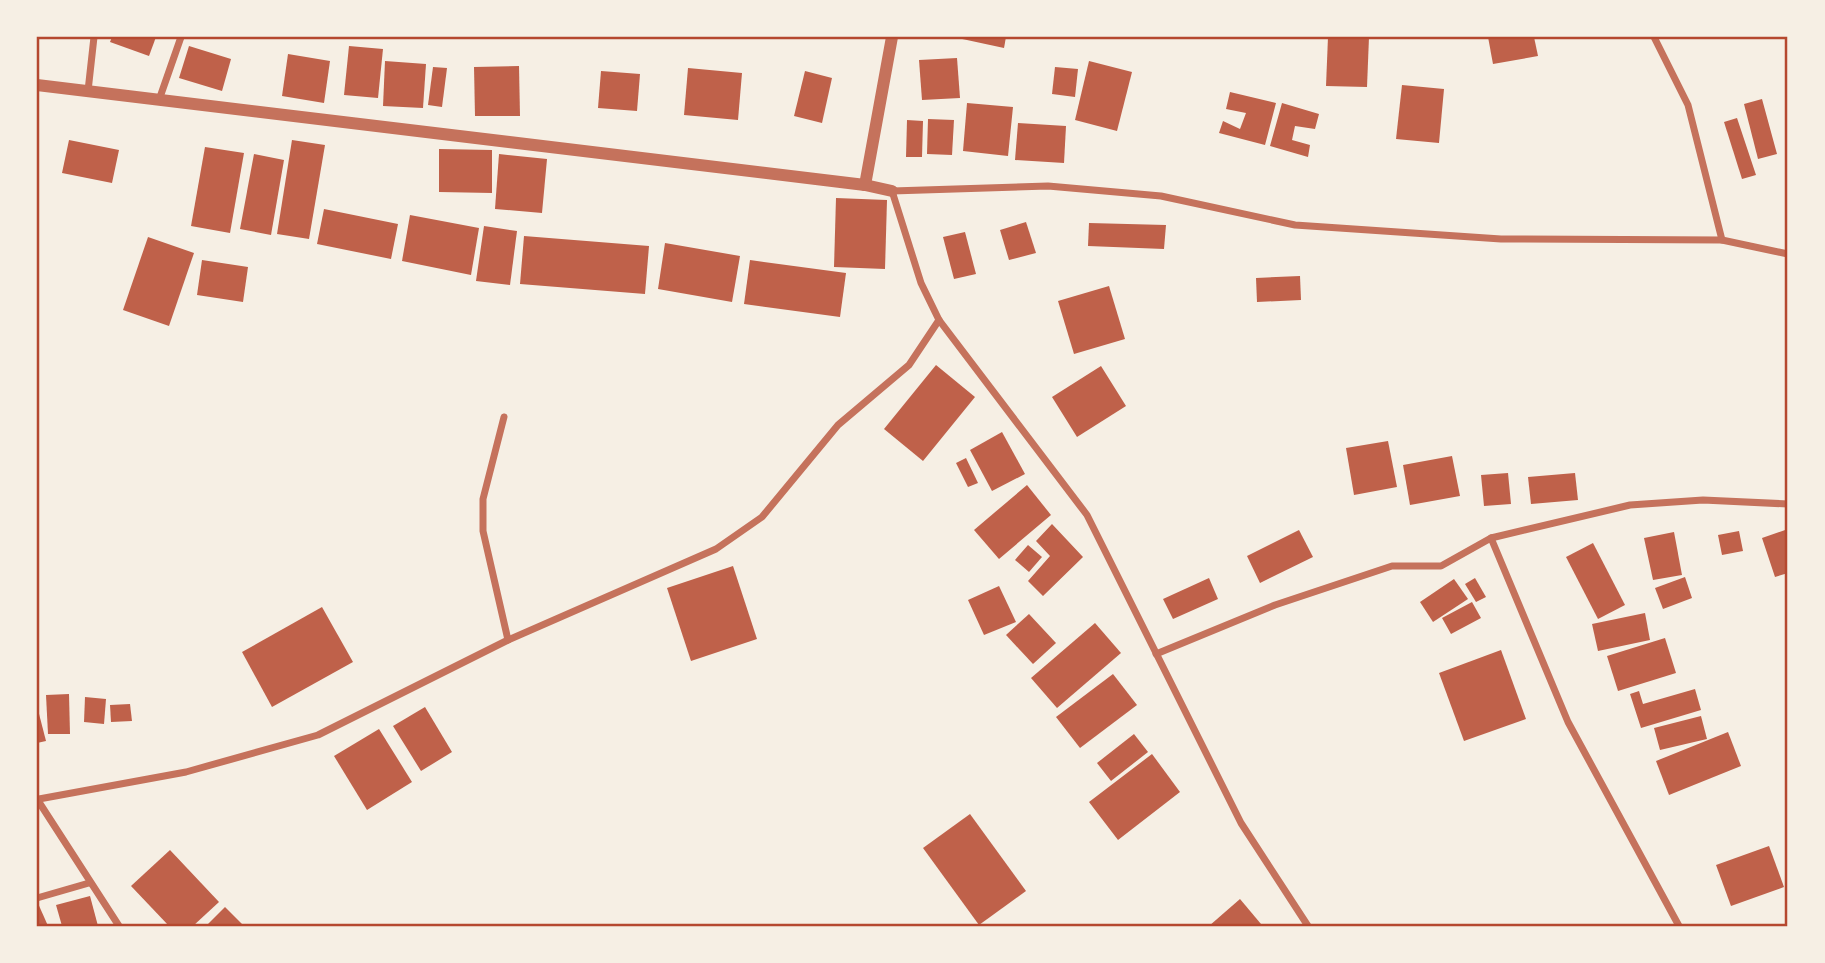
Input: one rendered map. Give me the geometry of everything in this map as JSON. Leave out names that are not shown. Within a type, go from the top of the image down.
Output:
[{"type":"street","points":[[88,91],[94,37]]},
{"type":"street","points":[[159,100],[181,37]]},
{"type":"street","points":[[865,185],[892,37]]},
{"type":"street","points":[[1654,37],[1688,106],[1722,240]]},
{"type":"street","points":[[37,85],[865,185],[892,191],[1048,186],[1161,197],[1295,225],[1501,239],[1722,240],[1788,254]]},
{"type":"street","points":[[892,191],[921,283],[939,320],[1087,515],[1241,823],[1308,926]]},
{"type":"street","points":[[119,926],[89,883],[38,799],[186,772],[318,734],[508,640],[716,549],[762,517],[838,425],[909,365],[939,320]]},
{"type":"street","points":[[504,417],[482,499],[483,531],[508,640]]},
{"type":"street","points":[[1156,654],[1275,605],[1392,566],[1441,566],[1491,538],[1630,505],[1703,500],[1788,504]]},
{"type":"street","points":[[1491,538],[1569,722],[1679,926]]},
{"type":"street","points":[[37,898],[89,883]]},
{"type":"building","points":[[112,37],[156,37],[149,56],[110,42]]},
{"type":"building","points":[[953,37],[1006,37],[1004,48]]},
{"type":"building","points":[[1328,37],[1369,37],[1367,87],[1326,86]]},
{"type":"building","points":[[1488,37],[1534,37],[1538,56],[1493,64]]},
{"type":"building","points":[[189,46],[231,59],[222,91],[179,78]]},
{"type":"building","points":[[349,46],[383,49],[378,98],[344,95]]},
{"type":"building","points":[[288,54],[330,61],[324,103],[282,96]]},
{"type":"building","points":[[957,58],[960,98],[922,100],[919,60]]},
{"type":"building","points":[[385,61],[426,64],[423,108],[383,106]]},
{"type":"building","points":[[1089,61],[1132,72],[1117,131],[1075,120]]},
{"type":"building","points":[[519,66],[520,116],[475,116],[474,67]]},
{"type":"building","points":[[433,67],[447,68],[442,107],[428,105]]},
{"type":"building","points":[[1055,67],[1078,69],[1075,97],[1052,94]]},
{"type":"building","points":[[688,68],[742,73],[738,120],[684,115]]},
{"type":"building","points":[[601,71],[640,74],[637,111],[598,108]]},
{"type":"building","points":[[805,71],[832,78],[822,123],[794,116]]},
{"type":"building","points":[[1402,85],[1444,89],[1439,143],[1396,139]]},
{"type":"building","points":[[1230,92],[1276,103],[1265,145],[1219,133],[1223,121],[1240,129],[1246,113],[1226,109]]},
{"type":"building","points":[[1762,99],[1777,154],[1758,159],[1744,104]]},
{"type":"building","points":[[967,103],[1013,107],[1008,156],[963,151]]},
{"type":"building","points":[[1282,103],[1319,114],[1315,129],[1295,126],[1292,140],[1310,145],[1308,157],[1270,146]]},
{"type":"building","points":[[1737,118],[1756,175],[1742,179],[1724,122]]},
{"type":"building","points":[[928,119],[954,120],[952,155],[927,154]]},
{"type":"building","points":[[907,120],[923,121],[922,157],[906,157]]},
{"type":"building","points":[[1018,123],[1066,126],[1064,163],[1015,160]]},
{"type":"building","points":[[69,140],[119,150],[112,183],[62,173]]},
{"type":"building","points":[[292,140],[325,145],[309,239],[277,234]]},
{"type":"building","points":[[205,147],[244,153],[230,233],[191,226]]},
{"type":"building","points":[[439,149],[492,150],[492,193],[439,192]]},
{"type":"building","points":[[254,154],[284,160],[271,235],[240,229]]},
{"type":"building","points":[[499,154],[547,159],[542,213],[495,209]]},
{"type":"building","points":[[836,198],[887,200],[885,269],[834,267]]},
{"type":"building","points":[[324,209],[398,224],[391,259],[317,244]]},
{"type":"building","points":[[410,215],[479,228],[471,275],[402,261]]},
{"type":"building","points":[[1026,222],[1036,253],[1009,260],[1000,230]]},
{"type":"building","points":[[1089,223],[1166,225],[1164,249],[1088,246]]},
{"type":"building","points":[[484,226],[517,231],[510,285],[476,281]]},
{"type":"building","points":[[965,232],[976,274],[954,279],[943,237]]},
{"type":"building","points":[[524,236],[649,246],[645,294],[520,284]]},
{"type":"building","points":[[148,237],[194,253],[169,326],[123,310]]},
{"type":"building","points":[[665,243],[740,256],[732,302],[658,289]]},
{"type":"building","points":[[202,260],[248,267],[243,302],[197,295]]},
{"type":"building","points":[[750,260],[846,273],[840,317],[744,304]]},
{"type":"building","points":[[1300,276],[1301,300],[1257,302],[1256,278]]},
{"type":"building","points":[[1109,286],[1125,339],[1074,354],[1058,301]]},
{"type":"building","points":[[936,365],[975,397],[923,461],[884,429]]},
{"type":"building","points":[[1101,366],[1126,406],[1077,437],[1052,397]]},
{"type":"building","points":[[1002,432],[1025,474],[992,491],[970,450]]},
{"type":"building","points":[[1388,441],[1397,487],[1354,495],[1346,448]]},
{"type":"building","points":[[1452,456],[1460,496],[1410,505],[1403,465]]},
{"type":"building","points":[[966,458],[978,483],[968,487],[956,463]]},
{"type":"building","points":[[1508,473],[1511,504],[1484,506],[1481,475]]},
{"type":"building","points":[[1575,473],[1578,500],[1531,504],[1528,477]]},
{"type":"building","points":[[1027,485],[1051,515],[999,559],[974,530]]},
{"type":"building","points":[[1052,524],[1083,557],[1043,596],[1028,581],[1050,556],[1036,541]]},
{"type":"building","points":[[1788,529],[1788,573],[1775,577],[1762,538]]},
{"type":"building","points":[[1299,530],[1313,557],[1260,583],[1247,556]]},
{"type":"building","points":[[1739,531],[1743,551],[1722,555],[1718,535]]},
{"type":"building","points":[[1674,532],[1682,575],[1653,580],[1644,538]]},
{"type":"building","points":[[1593,543],[1625,605],[1598,619],[1566,557]]},
{"type":"building","points":[[1028,545],[1042,557],[1029,572],[1015,560]]},
{"type":"building","points":[[733,566],[757,639],[691,661],[667,588]]},
{"type":"building","points":[[1685,577],[1692,598],[1663,609],[1655,588]]},
{"type":"building","points":[[1209,578],[1218,599],[1173,619],[1163,599]]},
{"type":"building","points":[[1475,578],[1486,597],[1476,602],[1465,584]]},
{"type":"building","points":[[1454,579],[1468,599],[1433,622],[1420,602]]},
{"type":"building","points":[[999,586],[1016,622],[984,635],[968,600]]},
{"type":"building","points":[[1472,602],[1481,618],[1451,634],[1442,618]]},
{"type":"building","points":[[322,607],[353,662],[272,707],[242,652]]},
{"type":"building","points":[[1645,613],[1650,640],[1598,651],[1592,624]]},
{"type":"building","points":[[1029,614],[1056,643],[1033,664],[1006,635]]},
{"type":"building","points":[[1095,623],[1121,653],[1057,708],[1031,678]]},
{"type":"building","points":[[1665,638],[1676,673],[1618,691],[1607,656]]},
{"type":"building","points":[[1501,650],[1526,719],[1464,741],[1439,673]]},
{"type":"building","points":[[1113,674],[1137,705],[1080,748],[1056,717]]},
{"type":"building","points":[[1695,689],[1701,710],[1641,728],[1630,694],[1639,691],[1643,704]]},
{"type":"building","points":[[69,694],[70,734],[48,734],[46,695]]},
{"type":"building","points":[[85,697],[106,699],[104,724],[84,722]]},
{"type":"building","points":[[130,704],[132,721],[111,722],[110,705]]},
{"type":"building","points":[[37,706],[46,741],[37,743]]},
{"type":"building","points":[[425,707],[452,752],[421,771],[393,726]]},
{"type":"building","points":[[1701,716],[1707,739],[1660,750],[1654,728]]},
{"type":"building","points":[[379,729],[412,782],[367,810],[334,756]]},
{"type":"building","points":[[1728,732],[1741,766],[1669,795],[1656,761]]},
{"type":"building","points":[[1134,734],[1148,752],[1111,781],[1097,763]]},
{"type":"building","points":[[1152,754],[1180,792],[1118,840],[1089,802]]},
{"type":"building","points":[[970,814],[1026,891],[979,925],[923,848]]},
{"type":"building","points":[[1769,846],[1784,887],[1731,906],[1716,865]]},
{"type":"building","points":[[170,850],[219,902],[193,926],[169,926],[131,886]]},
{"type":"building","points":[[90,896],[98,926],[62,926],[56,905]]},
{"type":"building","points":[[1240,899],[1261,924],[1209,926]]},
{"type":"building","points":[[37,901],[48,926],[37,926]]},
{"type":"building","points":[[225,907],[244,926],[206,926]]}]
